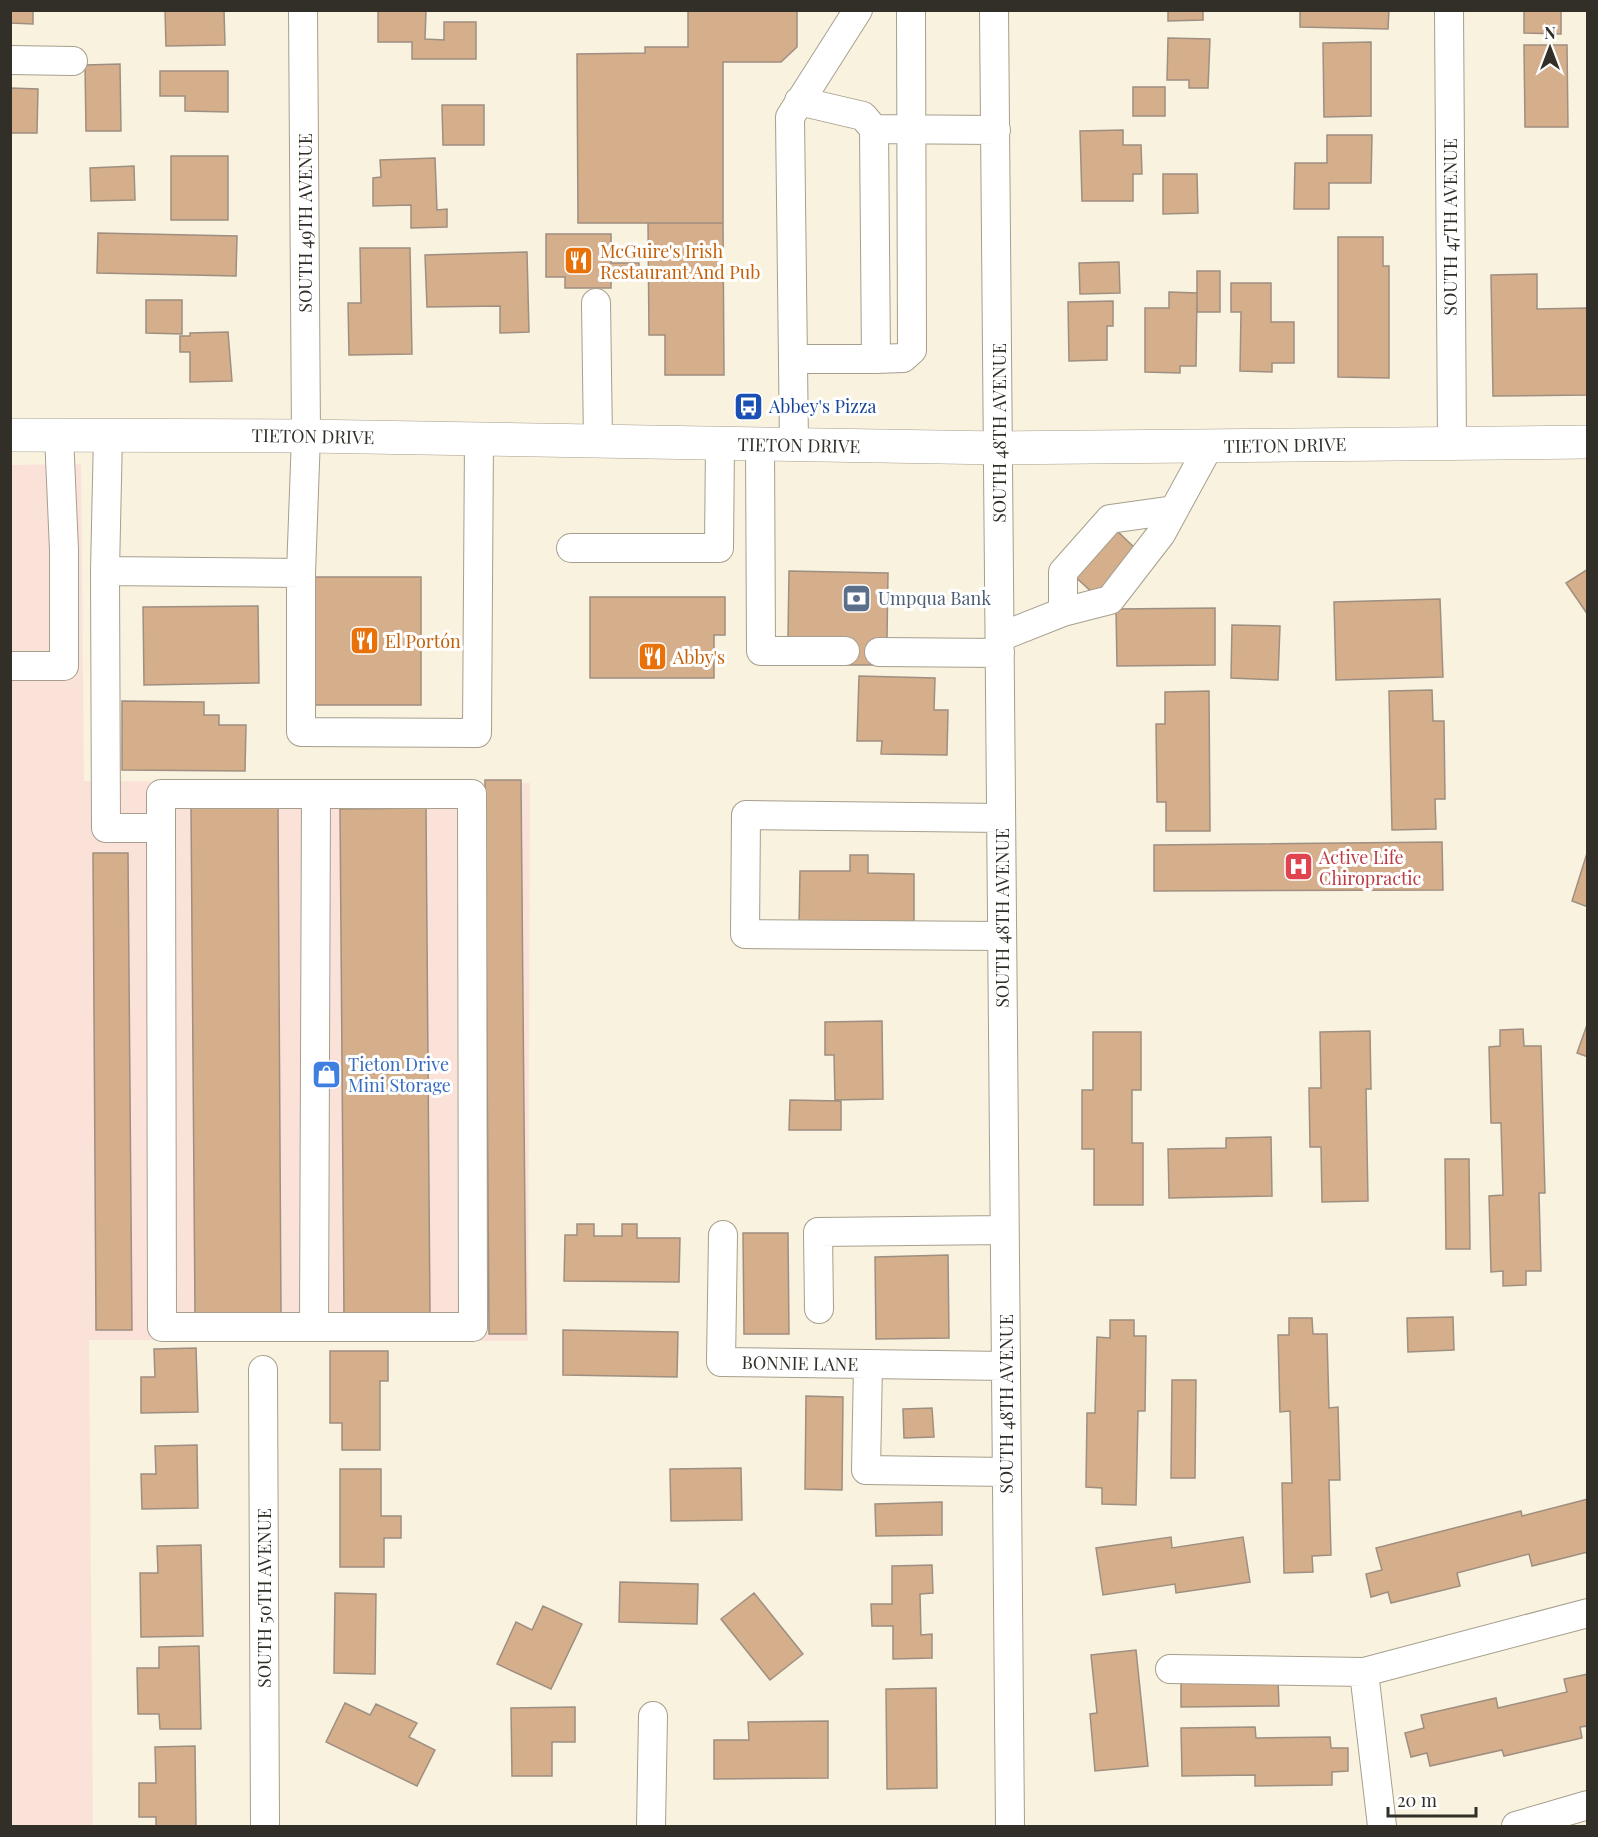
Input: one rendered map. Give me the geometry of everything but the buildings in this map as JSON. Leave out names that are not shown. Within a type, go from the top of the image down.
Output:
[{"type":"main road","name":"TIETON DRIVE","points":[[10,435],[306,436],[999,448],[1587,442]]},
{"type":"street","name":"SOUTH 49TH AVENUE","points":[[303,10],[306,436],[301,573],[301,732],[477,733],[479,439]]},
{"type":"street","points":[[794,445],[790,117],[858,10]]},
{"type":"street","points":[[793,359],[903,358],[912,350],[911,10]]},
{"type":"street","name":"SOUTH 48TH AVENUE","points":[[994,10],[1010,1827]]},
{"type":"street","name":"SOUTH 47TH AVENUE","points":[[1449,10],[1452,443]]},
{"type":"street","points":[[10,60],[73,61]]},
{"type":"street","points":[[800,101],[863,116],[874,129],[876,358]]},
{"type":"street","points":[[874,129],[996,129]]},
{"type":"street","points":[[596,303],[598,441]]},
{"type":"street","points":[[10,666],[64,666],[64,549],[59,435]]},
{"type":"street","points":[[108,435],[105,571],[106,828],[161,828]]},
{"type":"street","points":[[571,548],[719,548],[720,443]]},
{"type":"street","points":[[760,444],[761,651],[845,651]]},
{"type":"street","points":[[879,652],[1000,645],[1063,612],[1110,600],[1161,534],[1209,446]]},
{"type":"street","points":[[1063,612],[1064,572],[1110,519],[1174,510]]},
{"type":"street","points":[[105,571],[301,573]]},
{"type":"street","points":[[161,794],[316,794],[472,794],[473,1327],[162,1327],[161,794]]},
{"type":"street","points":[[314,1327],[316,794]]},
{"type":"street","points":[[1001,818],[746,815],[745,934],[1002,936]]},
{"type":"street","points":[[819,1309],[818,1232],[1004,1230]]},
{"type":"street","name":"BONNIE LANE","points":[[723,1235],[721,1362],[1006,1366]]},
{"type":"street","points":[[868,1364],[866,1470],[1006,1472]]},
{"type":"street","name":"SOUTH 50TH AVENUE","points":[[263,1370],[265,1827]]},
{"type":"street","points":[[1170,1670],[1364,1672],[1587,1613]]},
{"type":"street","points":[[1364,1672],[1382,1827]]},
{"type":"street","points":[[651,1827],[653,1716]]},
{"type":"street","points":[[1516,1827],[1587,1805]]},
{"type":"shaded area","points":[[81,464],[84,781],[530,783],[528,1341],[89,1340],[93,1826],[11,1826],[10,465]]},
{"type":"place","name":"McGuire's Irish Restaurant And Pub","points":[[579,261]]},
{"type":"place","name":"Abbey's Pizza","points":[[748,406]]},
{"type":"place","name":"Umpqua Bank","points":[[857,598]]},
{"type":"place","name":"El Portón","points":[[364,641]]},
{"type":"place","name":"Abby's","points":[[652,657]]},
{"type":"place","name":"Active Life Chiropractic","points":[[1298,867]]},
{"type":"place","name":"Tieton Drive Mini Storage","points":[[327,1074]]}]
